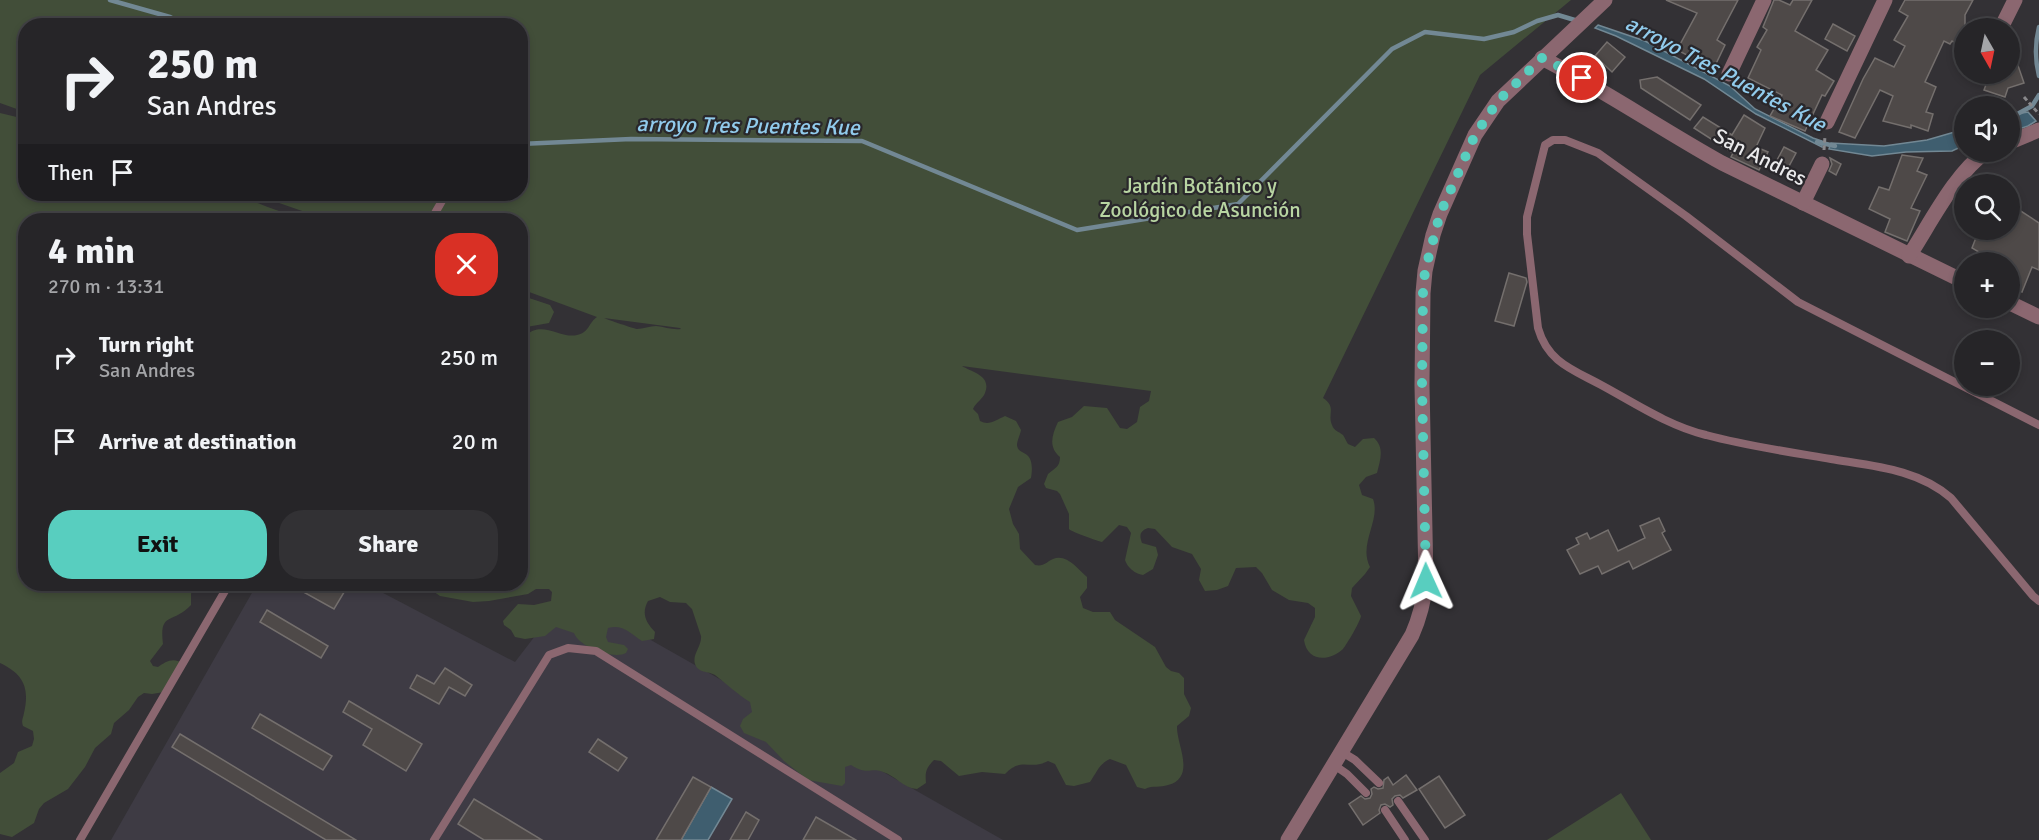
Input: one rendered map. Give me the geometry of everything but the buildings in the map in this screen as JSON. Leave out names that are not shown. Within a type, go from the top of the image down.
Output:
[{"type":"street","points":[[1729,74],[1764,0]]},
{"type":"street","points":[[1827,122],[1885,0]]},
{"type":"street","points":[[2006,18],[2015,0]]},
{"type":"street","points":[[1288,840],[1412,635],[1420,618],[1426,581],[1422,385],[1423,293],[1425,271],[1440,214],[1475,135],[1498,101],[1602,2]]},
{"type":"street","name":"San Andres","points":[[1542,58],[1582,78],[1684,142],[1954,277]]},
{"type":"street","points":[[2020,138],[2039,130]]},
{"type":"street","points":[[1909,256],[1973,162]]},
{"type":"street","points":[[1803,203],[1822,164]]},
{"type":"street","points":[[2020,306],[2037,312]]},
{"type":"lane","points":[[2039,425],[1798,302],[1677,209],[1598,153],[1565,140],[1553,140],[1545,145],[1527,217],[1527,234],[1538,328],[1542,342],[1558,362],[1685,429],[1738,443],[1911,474],[1926,481],[1951,498],[2032,596],[2039,601]]},
{"type":"lane","points":[[80,840],[225,591]]},
{"type":"lane","points":[[434,840],[549,655],[568,648],[596,651],[898,840]]},
{"type":"lane","points":[[1342,752],[1355,760],[1379,783]]},
{"type":"lane","points":[[1334,765],[1366,792]]},
{"type":"lane","points":[[1398,801],[1425,840]]},
{"type":"lane","points":[[1385,810],[1405,840]]},
{"type":"path","points":[[2024,97],[2039,114]]},
{"type":"path","points":[[1822,164],[1827,122]]},
{"type":"shaded area","points":[[253,591],[379,591],[515,662],[568,593],[1003,840],[111,840]]},
{"type":"green space","name":"Jardín Botánico y Zoológico de Asunción","points":[[0,0],[1571,0],[1480,75],[1323,398],[1330,404],[1333,427],[1343,435],[1348,444],[1355,447],[1363,439],[1374,438],[1381,450],[1377,473],[1366,477],[1359,485],[1362,495],[1373,499],[1375,507],[1367,550],[1370,567],[1352,588],[1351,596],[1361,616],[1347,643],[1337,653],[1319,658],[1309,653],[1304,640],[1315,617],[1315,608],[1308,603],[1289,600],[1272,590],[1256,567],[1236,568],[1228,586],[1205,591],[1199,580],[1201,569],[1192,554],[1172,547],[1155,529],[1148,528],[1141,534],[1142,543],[1156,547],[1158,555],[1153,569],[1143,575],[1132,570],[1125,560],[1131,533],[1127,527],[1119,525],[1102,542],[1069,529],[1069,514],[1060,494],[1046,488],[1044,484],[1048,474],[1057,467],[1060,460],[1052,441],[1058,422],[1072,417],[1084,406],[1107,408],[1120,428],[1127,429],[1137,422],[1140,407],[1149,401],[1151,391],[962,366],[980,375],[986,382],[984,395],[973,409],[980,421],[989,423],[1005,416],[1016,421],[1021,430],[1017,443],[1018,449],[1031,461],[1031,478],[1018,487],[1009,509],[1013,524],[1019,534],[1020,549],[1035,565],[1043,565],[1058,558],[1072,563],[1087,577],[1087,588],[1080,597],[1083,608],[1093,612],[1110,612],[1115,620],[1155,647],[1166,667],[1184,678],[1184,694],[1191,708],[1189,716],[1177,726],[1183,759],[1182,775],[1177,781],[1168,785],[1145,789],[1137,787],[1126,765],[1110,759],[1101,766],[1090,782],[1074,786],[1066,785],[1055,764],[1048,761],[1036,765],[1017,766],[1005,774],[982,772],[959,776],[941,761],[934,760],[927,770],[926,783],[917,789],[883,772],[865,771],[851,765],[845,767],[845,783],[842,786],[808,780],[784,761],[766,742],[744,733],[740,726],[743,719],[752,712],[750,702],[715,675],[696,667],[694,660],[701,636],[692,609],[686,603],[670,602],[660,597],[648,601],[645,614],[655,632],[654,639],[642,641],[618,627],[608,628],[606,637],[608,642],[624,645],[628,649],[626,653],[614,655],[597,651],[583,643],[574,633],[556,627],[545,636],[525,639],[515,637],[503,621],[518,604],[534,605],[551,601],[552,592],[549,589],[536,589],[528,594],[473,602],[440,596],[433,591],[528,591],[528,335],[539,329],[571,336],[581,334],[597,317],[528,292],[528,213],[308,213],[273,201],[528,201],[528,18],[18,18],[18,109],[0,103]],"holes":[[[604,318],[681,329],[656,326],[637,329]]]},
{"type":"green space","points":[[0,113],[18,117],[18,201],[253,201],[287,213],[18,213],[18,591],[192,591],[191,605],[165,622],[162,634],[163,644],[150,661],[153,666],[158,667],[172,660],[182,663],[164,692],[144,693],[138,697],[129,710],[114,723],[111,734],[95,748],[85,767],[68,789],[44,803],[34,823],[12,837],[0,834],[0,773],[14,763],[18,752],[32,746],[34,739],[33,731],[22,724],[26,704],[23,682],[8,667],[0,663]]},
{"type":"green space","points":[[528,297],[550,305],[554,312],[549,323],[528,327]]},
{"type":"green space","points":[[1621,793],[1651,840],[1547,840]]},
{"type":"water","points":[[1598,25],[1645,41],[1730,86],[1755,109],[1822,141],[1822,147],[1756,114],[1704,79],[1595,28]]},
{"type":"water","points":[[2028,112],[2036,121],[2020,129],[2020,113]]},
{"type":"water","points":[[1954,132],[1954,150],[1872,156],[1829,149],[1831,143],[1884,146],[1927,140]]},
{"type":"water","points":[[711,787],[732,799],[708,840],[681,840]]},
{"type":"waterway","name":"arroyo Tres Puentes Kue","points":[[110,0],[172,18]]},
{"type":"waterway","name":"arroyo Tres Puentes Kue","points":[[528,144],[631,139],[862,141],[1077,230],[1238,204],[1392,49],[1425,32],[1484,39],[1514,32],[1537,21],[1558,15],[1578,21]]},
{"type":"waterway","name":"arroyo Tres Puentes Kue","points":[[2039,27],[2036,52],[2039,76]]},
{"type":"waterway","name":"arroyo Tres Puentes Kue","points":[[2020,113],[2032,106],[2039,95]]},
{"type":"waterway","name":"arroyo Tres Puentes Kue","points":[[1817,142],[1835,146]]},
{"type":"route","points":[[1426,581],[1422,385],[1423,293],[1433,235],[1475,135],[1498,101],[1542,58],[1582,78]]}]
